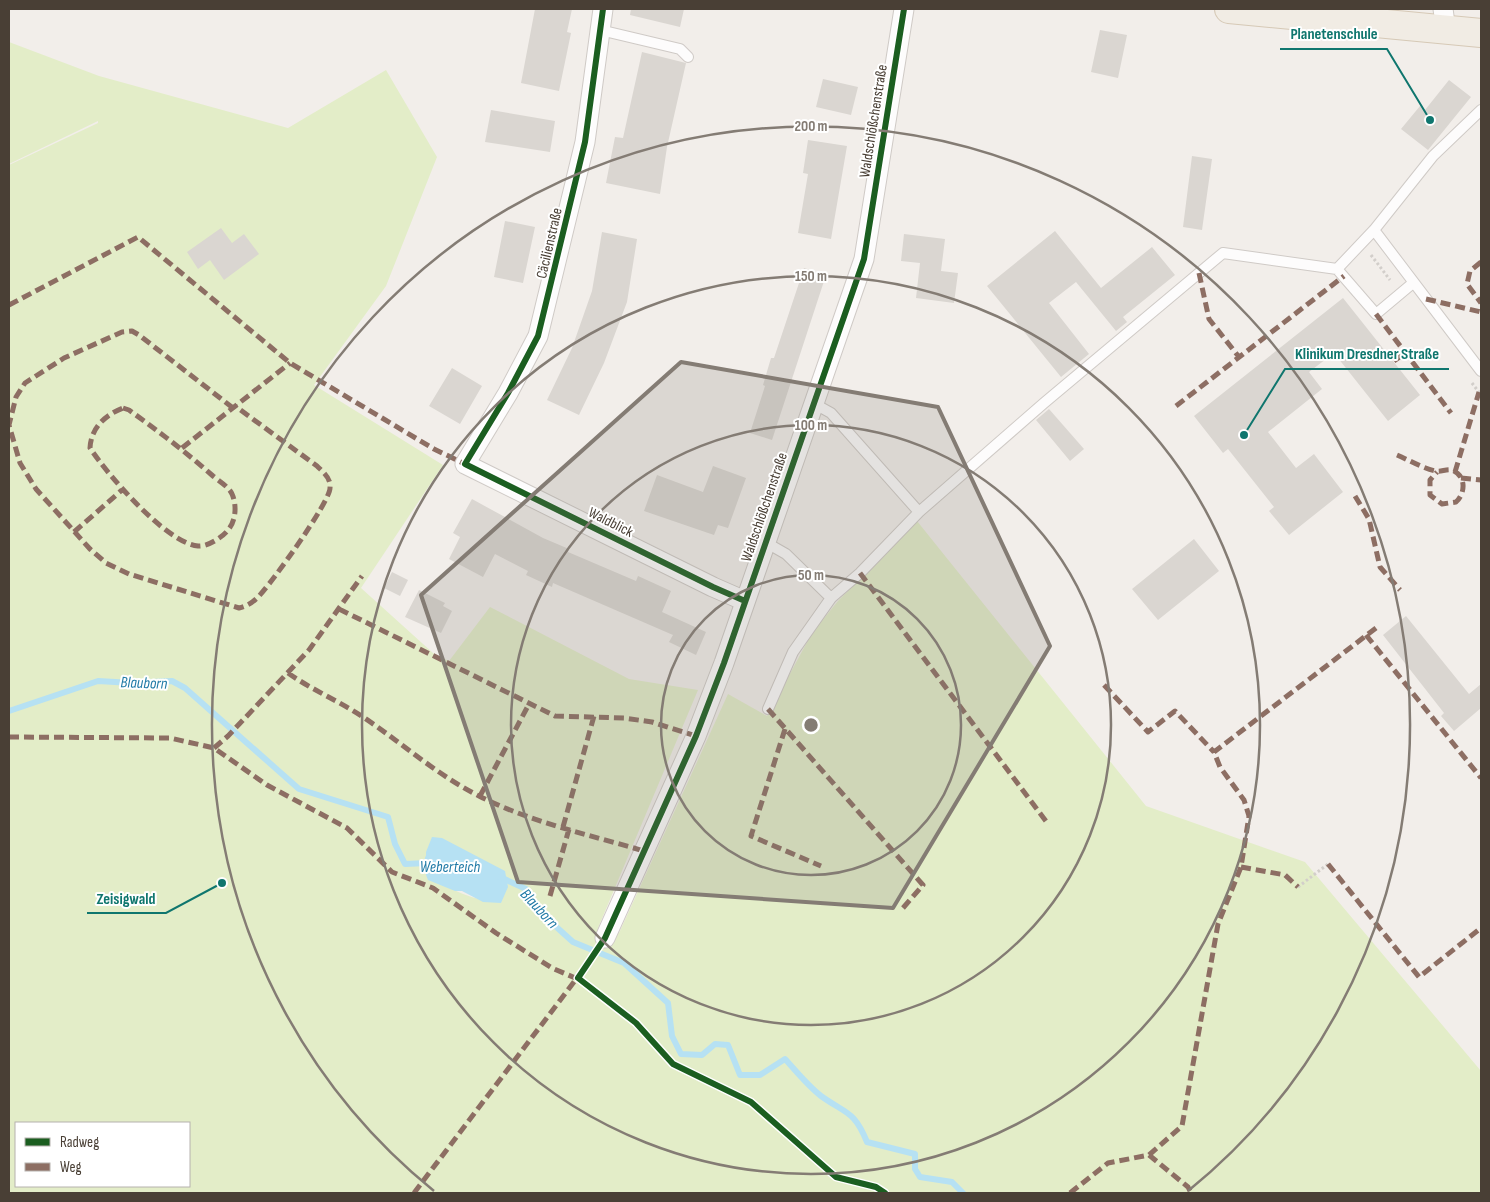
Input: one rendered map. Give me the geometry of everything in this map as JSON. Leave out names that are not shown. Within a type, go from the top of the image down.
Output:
[{"type":"main road","points":[[1229,9],[1444,19],[1481,33]]},
{"type":"street","name":"Cäcilienstraße","points":[[465,464],[508,393],[538,336],[585,142],[603,9]]},
{"type":"street","name":"Waldschlößchenstraße","points":[[604,938],[696,736],[864,259],[904,9]]},
{"type":"street","name":"Waldblick","points":[[465,464],[713,588],[745,601]]},
{"type":"lane","points":[[600,30],[680,49],[688,57]]},
{"type":"lane","points":[[1337,268],[1374,230],[1433,156],[1481,110]]},
{"type":"lane","points":[[1374,230],[1481,370]]},
{"type":"lane","points":[[768,709],[793,652],[831,598],[860,573],[919,512],[1044,403],[1223,253],[1337,268],[1376,314],[1413,283]]},
{"type":"lane","points":[[813,403],[831,413],[919,512]]},
{"type":"lane","points":[[765,542],[786,554],[831,598]]},
{"type":"path","points":[[1298,887],[1328,864]]},
{"type":"highlighted area","points":[[681,362],[938,407],[1050,646],[893,908],[518,882],[421,595]]},
{"type":"green space","points":[[9,42],[99,76],[288,128],[386,70],[437,157],[386,286],[314,385],[443,465],[361,588],[433,653],[449,661],[490,607],[629,679],[698,690],[598,928],[619,933],[728,694],[767,716],[812,633],[838,601],[917,521],[1146,806],[1305,862],[1481,1071],[1481,1193],[9,1193],[9,165],[98,123],[98,121],[9,164]],"holes":[[[426,875],[501,902],[471,897]]]},
{"type":"water","name":"Weberteich","points":[[432,837],[442,838],[505,871],[508,887],[501,903],[483,902],[462,891],[455,891],[428,880],[426,875],[426,852]]},
{"type":"building","points":[[535,9],[572,9],[567,32],[571,33],[559,91],[521,83]]},
{"type":"building","points":[[631,9],[684,9],[680,27],[630,15]]},
{"type":"building","points":[[1100,30],[1127,35],[1118,78],[1091,72]]},
{"type":"building","points":[[642,52],[686,63],[667,147],[660,194],[606,183],[615,137],[623,138]]},
{"type":"building","points":[[823,79],[858,87],[851,115],[816,107]]},
{"type":"building","points":[[1449,80],[1471,97],[1428,150],[1401,129],[1420,106],[1425,110]]},
{"type":"building","points":[[491,110],[555,121],[550,152],[485,142]]},
{"type":"building","points":[[808,140],[847,146],[831,239],[798,233],[808,174],[803,173]]},
{"type":"building","points":[[1192,156],[1212,159],[1202,230],[1183,227]]},
{"type":"building","points":[[505,221],[535,227],[523,283],[494,277]]},
{"type":"building","points":[[221,228],[232,243],[244,234],[259,254],[224,280],[210,260],[198,269],[187,252]]},
{"type":"building","points":[[1055,231],[1101,288],[1152,247],[1175,275],[1123,317],[1127,322],[1116,331],[1076,282],[1049,303],[1089,354],[1061,377],[987,286]]},
{"type":"building","points":[[602,232],[637,239],[627,302],[604,363],[579,415],[547,400],[572,348],[592,291]]},
{"type":"building","points":[[904,234],[945,239],[941,271],[958,273],[954,303],[916,298],[920,263],[901,261]]},
{"type":"building","points":[[804,268],[826,275],[772,440],[750,433],[765,386],[763,385],[771,358],[774,358]]},
{"type":"building","points":[[1343,298],[1420,395],[1388,421],[1334,353],[1309,372],[1322,389],[1268,432],[1296,468],[1314,454],[1343,492],[1289,535],[1269,511],[1274,507],[1228,449],[1223,453],[1194,416]]},
{"type":"building","points":[[452,368],[482,386],[460,424],[429,406]]},
{"type":"building","points":[[1049,409],[1084,449],[1070,461],[1036,420]]},
{"type":"building","points":[[713,466],[746,478],[728,528],[718,525],[714,535],[644,511],[657,475],[703,492]]},
{"type":"building","points":[[472,499],[543,538],[569,549],[568,552],[636,581],[638,576],[671,591],[662,612],[706,632],[696,655],[669,642],[673,635],[553,583],[552,587],[526,575],[528,571],[495,554],[483,577],[449,559],[460,537],[453,533]]},
{"type":"building","points":[[1194,539],[1219,571],[1158,620],[1132,589]]},
{"type":"building","points":[[392,572],[408,580],[400,596],[384,588]]},
{"type":"building","points":[[419,590],[445,603],[443,606],[452,611],[441,633],[405,617]]},
{"type":"building","points":[[1406,616],[1469,694],[1481,684],[1481,708],[1454,731],[1441,716],[1444,713],[1383,635]]},
{"type":"waterway","name":"Blauborn","points":[[9,711],[98,681],[132,683],[172,681],[185,688],[299,789],[388,817],[395,844],[405,864],[427,863],[428,858]]},
{"type":"waterway","name":"Blauborn","points":[[500,877],[526,889],[542,914],[573,942],[624,963],[668,1003],[672,1036],[681,1054],[702,1055],[715,1044],[728,1045],[740,1075],[760,1075],[785,1059],[816,1092],[853,1118],[867,1142],[915,1154],[915,1169],[920,1177],[952,1182],[963,1193]]},
{"type":"marked path","points":[[9,305],[138,237],[290,363],[434,449],[465,464]]},
{"type":"marked path","points":[[1481,262],[1470,271],[1467,284],[1481,303]]},
{"type":"marked path","points":[[1199,273],[1209,319],[1239,357]]},
{"type":"marked path","points":[[1176,406],[1344,276]]},
{"type":"marked path","points":[[1426,299],[1481,312]]},
{"type":"marked path","points":[[1376,314],[1451,413]]},
{"type":"marked path","points":[[233,408],[132,331],[122,332],[64,358],[25,383],[16,397],[9,425],[20,463],[36,489],[90,549],[106,563],[129,574],[239,608],[256,599],[275,576],[321,509],[330,484],[317,466],[235,406]]},
{"type":"marked path","points":[[1394,361],[1405,353]]},
{"type":"marked path","points":[[182,448],[290,363]]},
{"type":"marked path","points":[[1455,472],[1479,392]]},
{"type":"marked path","points":[[123,408],[129,410],[172,442],[231,491],[235,503],[235,513],[231,526],[226,533],[215,541],[202,546],[185,542],[154,521],[138,506],[98,460],[90,448],[93,434],[105,418],[123,408]]},
{"type":"marked path","points":[[1397,455],[1431,470],[1452,470],[1457,472],[1462,480],[1463,489],[1456,502],[1442,504],[1430,495],[1430,480],[1437,472]]},
{"type":"marked path","points":[[1461,478],[1481,480]]},
{"type":"marked path","points":[[74,532],[122,490]]},
{"type":"marked path","points":[[1355,496],[1369,519],[1380,567],[1400,590]]},
{"type":"marked path","points":[[860,573],[1048,824]]},
{"type":"marked path","points":[[214,748],[228,736],[309,650],[362,576]]},
{"type":"marked path","points":[[339,609],[555,716],[624,718],[652,722],[696,736]]},
{"type":"marked path","points":[[1149,1155],[1182,1126],[1218,924],[1241,867],[1249,816],[1244,800],[1220,767],[1214,752],[1376,628]]},
{"type":"marked path","points":[[1366,635],[1481,778]]},
{"type":"marked path","points":[[288,673],[363,717],[434,769],[479,796],[539,821],[644,851]]},
{"type":"marked path","points":[[1104,685],[1148,732],[1175,711],[1214,752]]},
{"type":"marked path","points":[[480,796],[529,704]]},
{"type":"marked path","points":[[768,709],[923,885],[903,908]]},
{"type":"marked path","points":[[563,827],[594,716]]},
{"type":"marked path","points":[[785,729],[751,836],[821,866]]},
{"type":"marked path","points":[[9,737],[170,738],[214,748],[267,785],[347,828],[392,872],[433,888],[496,933],[552,968],[580,980]]},
{"type":"marked path","points":[[550,896],[569,829]]},
{"type":"marked path","points":[[1328,864],[1419,977],[1481,928]]},
{"type":"marked path","points":[[1241,867],[1285,875],[1298,887]]},
{"type":"marked path","points":[[414,1193],[580,974]]},
{"type":"marked path","points":[[1070,1193],[1108,1163],[1149,1155],[1188,1187],[1191,1193]]},
{"type":"cycle path","points":[[603,9],[585,142],[538,336],[508,393],[465,464],[745,601]]},
{"type":"cycle path","points":[[885,1193],[876,1187],[836,1177],[751,1102],[673,1064],[636,1023],[578,978],[605,938],[696,736],[724,663],[864,259],[904,9]]},
{"type":"place","name":"Planetenschule","points":[[1430,120]]},
{"type":"place","name":"Klinikum Dresdner Straße","points":[[1244,435]]},
{"type":"place","name":"Zeisigwald","points":[[222,883]]}]
